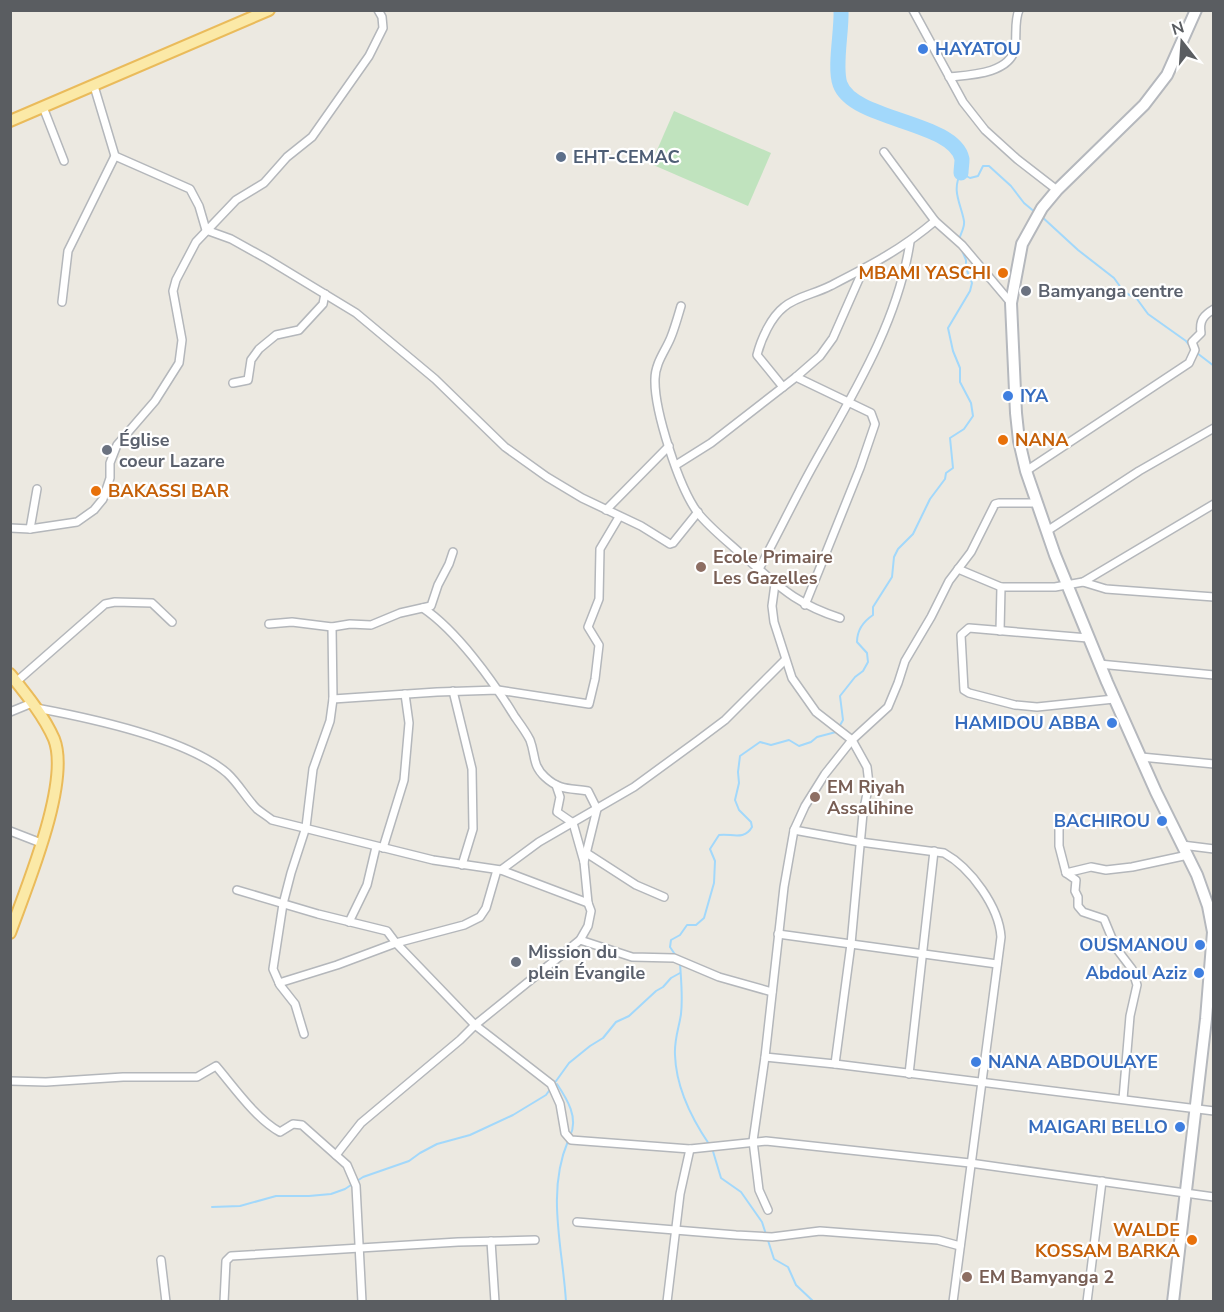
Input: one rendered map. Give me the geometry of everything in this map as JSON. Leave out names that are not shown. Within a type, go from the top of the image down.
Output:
[{"type":"main road","points":[[10,121],[269,10]]},
{"type":"main road","points":[[11,932],[55,798],[58,763],[54,740],[34,706],[13,678]]},
{"type":"street","points":[[10,528],[30,529],[77,522],[94,510],[104,499],[110,478],[110,463],[117,445],[155,401],[179,363],[182,340],[173,291],[176,280],[196,242],[236,200],[264,183],[287,157],[312,136],[369,56],[383,28],[382,17],[378,10]]},
{"type":"street","points":[[913,10],[963,102],[985,130],[1057,190]]},
{"type":"street","points":[[949,77],[988,73],[1004,63],[1014,52],[1019,10]]},
{"type":"street","points":[[1173,1302],[1195,1108],[1210,1020],[1213,932],[1208,906],[1197,875],[1099,664],[1067,585],[1026,471],[1019,441],[1016,413],[1011,303],[1022,244],[1042,208],[1057,190],[1144,105],[1167,75],[1196,10]]},
{"type":"street","points":[[62,302],[68,251],[116,156],[94,86]]},
{"type":"street","points":[[43,107],[64,161]]},
{"type":"street","points":[[884,152],[935,221],[962,244],[1011,303]]},
{"type":"street","points":[[116,156],[190,189],[199,206],[206,230]]},
{"type":"street","points":[[783,387],[757,355],[775,315],[792,302],[863,270],[910,242],[935,221]]},
{"type":"street","points":[[206,230],[231,239],[356,313],[398,346],[505,447],[547,477],[619,517],[641,526],[670,544],[698,512]]},
{"type":"street","points":[[759,569],[848,402],[891,314],[906,268],[910,242]]},
{"type":"street","points":[[676,465],[711,443],[820,356],[833,338],[863,270]]},
{"type":"street","points":[[233,383],[248,380],[251,360],[259,349],[276,335],[299,330],[323,304],[325,294]]},
{"type":"street","points":[[681,306],[655,376],[655,394],[669,446],[687,493],[698,512],[774,584],[805,605],[840,618]]},
{"type":"street","points":[[1026,471],[1190,363],[1195,350],[1192,342],[1201,333],[1203,316],[1214,309]]},
{"type":"street","points":[[796,377],[871,413],[875,424],[860,468],[805,605]]},
{"type":"street","points":[[1047,531],[1139,471],[1214,428]]},
{"type":"street","points":[[606,510],[669,446]]},
{"type":"street","points":[[30,529],[37,489]]},
{"type":"street","points":[[768,1210],[759,1190],[753,1141],[765,1057],[783,887],[794,830],[804,806],[825,774],[852,740],[888,707],[905,660],[949,581],[971,552],[995,504],[1037,503]]},
{"type":"street","points":[[958,569],[1001,587],[1055,587],[1083,582],[1214,504]]},
{"type":"street","points":[[333,699],[498,690],[589,704],[599,645],[588,627],[599,599],[600,549],[619,517]]},
{"type":"street","points":[[268,624],[292,622],[332,627],[350,624],[371,625],[400,613],[431,606],[453,552]]},
{"type":"street","points":[[1083,582],[1106,589],[1214,597]]},
{"type":"street","points":[[774,584],[772,606],[785,660],[792,678],[816,712],[852,740],[867,767],[869,783],[860,842],[835,1064]]},
{"type":"street","points":[[999,631],[1001,587]]},
{"type":"street","points":[[13,678],[105,604],[152,603],[172,622]]},
{"type":"street","points":[[423,608],[440,619],[498,690],[530,740],[536,768],[556,786],[572,791],[579,789],[588,791],[597,809],[588,854],[584,862]]},
{"type":"street","points":[[304,1034],[295,1004],[279,983],[273,969],[283,904],[306,827],[313,769],[330,721],[333,699],[332,627]]},
{"type":"street","points":[[1088,638],[969,628],[961,635],[962,685],[969,693],[1015,705],[1037,706],[1114,699]]},
{"type":"street","points":[[279,983],[338,965],[396,943],[464,925],[480,917],[486,908],[499,870],[539,842],[634,787],[725,720],[785,660]]},
{"type":"street","points":[[1099,664],[1214,675]]},
{"type":"street","points":[[453,691],[472,769],[472,829],[462,865]]},
{"type":"street","points":[[349,922],[367,885],[404,780],[410,723],[405,694]]},
{"type":"street","points":[[10,712],[34,706],[164,741],[199,755],[227,774],[257,808],[272,820],[306,827],[379,848],[499,870],[588,903]]},
{"type":"street","points":[[1141,757],[1214,764]]},
{"type":"street","points":[[336,1155],[361,1123],[475,1025],[580,940],[588,926],[591,911],[588,903],[584,862],[573,823],[557,812],[560,797],[556,786]]},
{"type":"street","points":[[1059,829],[1059,846],[1066,873],[1076,880],[1075,891],[1078,906],[1083,912],[1104,919],[1116,948],[1132,969],[1137,985],[1130,1016],[1123,1098]]},
{"type":"street","points":[[794,830],[860,842],[944,853],[956,860],[973,878],[991,905],[1000,926],[1001,937],[953,1302]]},
{"type":"street","points":[[10,831],[41,843]]},
{"type":"street","points":[[1182,845],[1214,849]]},
{"type":"street","points":[[909,1074],[934,851]]},
{"type":"street","points":[[588,854],[636,885],[664,897]]},
{"type":"street","points":[[1066,873],[1091,867],[1106,870],[1132,867],[1188,855]]},
{"type":"street","points":[[237,890],[387,931],[475,1025],[553,1087],[569,1138],[690,1149],[766,1141],[970,1163],[1214,1197]]},
{"type":"street","points":[[778,934],[997,964]]},
{"type":"street","points":[[580,940],[632,957],[678,959],[719,977],[772,992]]},
{"type":"street","points":[[765,1057],[1214,1110]]},
{"type":"street","points":[[10,1081],[197,1077],[215,1066],[275,1129],[280,1132],[293,1124],[302,1125],[347,1165],[355,1183],[362,1302]]},
{"type":"street","points":[[667,1302],[680,1194],[690,1149]]},
{"type":"street","points":[[1088,1302],[1102,1180]]},
{"type":"street","points":[[577,1222],[760,1236],[820,1231],[938,1240],[960,1246]]},
{"type":"street","points":[[225,1302],[226,1261],[231,1256],[535,1240]]},
{"type":"street","points":[[491,1241],[495,1302]]},
{"type":"street","points":[[161,1260],[166,1302]]},
{"type":"green space","points":[[674,111],[771,153],[748,206],[651,164]]},
{"type":"waterway","points":[[841,10],[838,59],[840,84],[849,96],[863,106],[923,128],[941,136],[955,146],[962,159],[961,173]]},
{"type":"waterway","points":[[959,240],[964,224],[957,191],[961,173],[970,178],[978,176],[983,166],[989,166],[1036,213]]},
{"type":"waterway","points":[[1041,216],[1078,250],[1114,278],[1124,292],[1137,299],[1148,314],[1191,347]]},
{"type":"waterway","points":[[839,727],[843,720],[840,696],[855,677],[863,671],[868,662],[867,653],[857,642],[860,630],[873,615],[873,607],[892,577],[894,557],[898,549],[913,534],[930,499],[945,479],[946,473],[953,468],[950,438],[964,429],[973,416],[971,403],[960,382],[960,368],[953,351],[948,328],[970,291],[972,283],[961,248]]},
{"type":"waterway","points":[[1197,353],[1214,366]]},
{"type":"waterway","points":[[676,956],[670,947],[671,940],[680,935],[687,925],[696,925],[704,918],[714,883],[715,861],[710,849],[719,835],[741,835],[752,827],[751,822],[739,810],[735,800],[739,783],[740,756],[760,742],[771,745],[789,740],[799,746],[817,737],[836,732]]},
{"type":"waterway","points":[[680,963],[682,1001],[675,1044],[676,1067],[686,1102],[709,1144]]},
{"type":"waterway","points":[[212,1207],[240,1206],[276,1196],[331,1194],[345,1189],[363,1177],[409,1161],[437,1144],[470,1135],[513,1115],[546,1095],[569,1063],[603,1038],[616,1022],[629,1016],[671,978],[680,973]]},
{"type":"waterway","points":[[557,1084],[568,1102],[572,1116],[570,1136]]},
{"type":"waterway","points":[[566,1302],[557,1201],[561,1161],[568,1141]]},
{"type":"waterway","points":[[712,1148],[721,1178],[741,1192],[762,1222],[774,1259],[788,1267],[796,1285],[814,1302]]},
{"type":"place","name":"HAYATOU","points":[[923,49]]},
{"type":"place","name":"EHT-CEMAC","points":[[561,157]]},
{"type":"place","name":"MBAMI YASCHI","points":[[1003,273]]},
{"type":"place","name":"Bamyanga centre","points":[[1026,291]]},
{"type":"place","name":"IYA","points":[[1008,396]]},
{"type":"place","name":"NANA","points":[[1003,440]]},
{"type":"place","name":"Église coeur Lazare","points":[[107,450]]},
{"type":"place","name":"BAKASSI BAR","points":[[96,491]]},
{"type":"place","name":"Ecole Primaire Les Gazelles","points":[[701,567]]},
{"type":"place","name":"HAMIDOU ABBA","points":[[1112,723]]},
{"type":"place","name":"EM Riyah Assalihine","points":[[815,797]]},
{"type":"place","name":"BACHIROU","points":[[1162,821]]},
{"type":"place","name":"OUSMANOU","points":[[1200,945]]},
{"type":"place","name":"Mission du plein Évangile","points":[[516,962]]},
{"type":"place","name":"Abdoul Aziz","points":[[1199,973]]},
{"type":"place","name":"NANA ABDOULAYE","points":[[976,1062]]},
{"type":"place","name":"MAIGARI BELLO","points":[[1180,1127]]},
{"type":"place","name":"WALDE KOSSAM BARKA","points":[[1192,1240]]},
{"type":"place","name":"EM Bamyanga 2","points":[[967,1277]]}]
